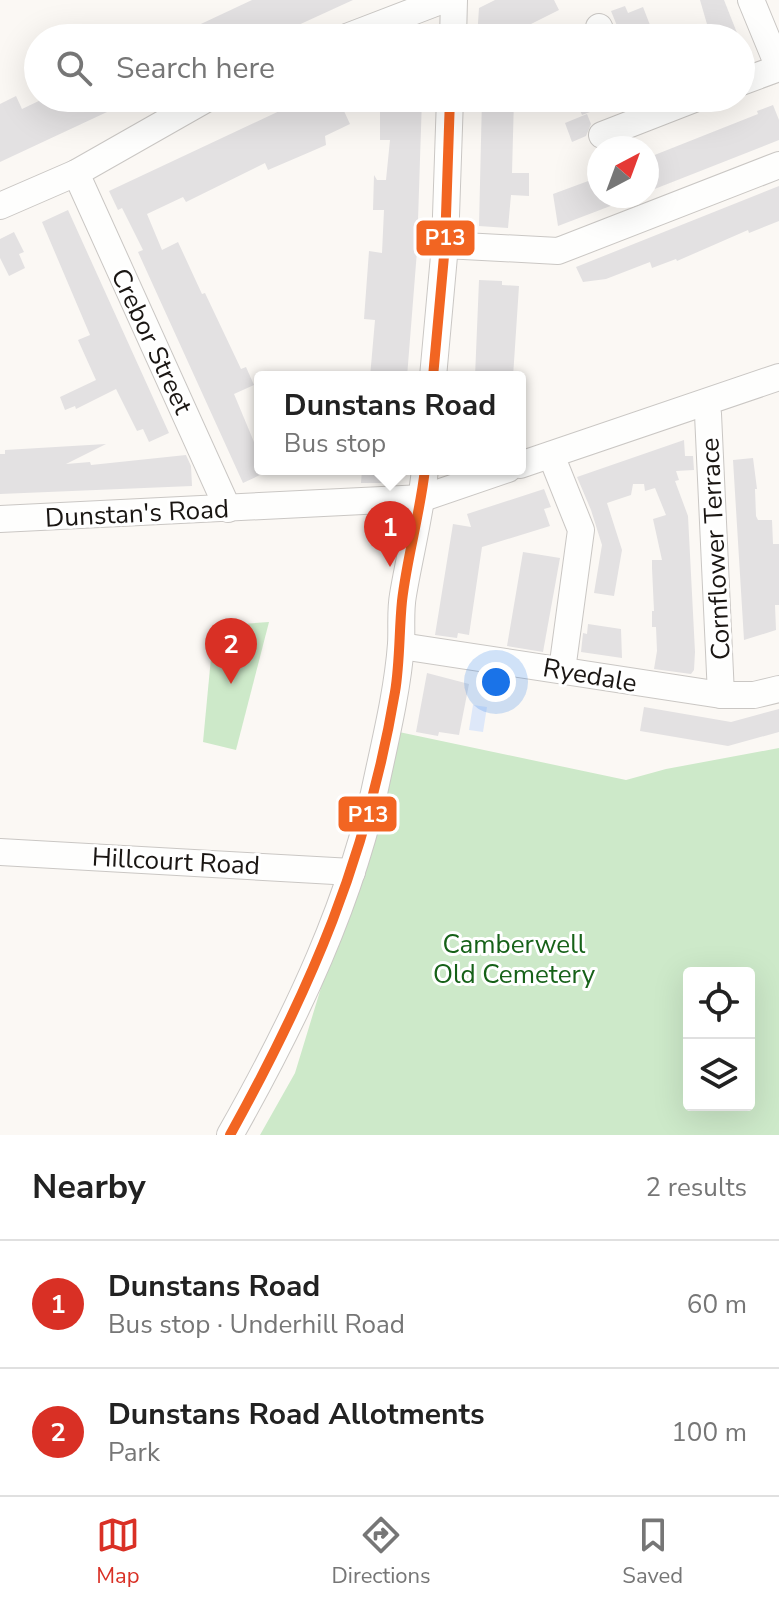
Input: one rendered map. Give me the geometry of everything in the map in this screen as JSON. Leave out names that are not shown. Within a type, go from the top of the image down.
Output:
[{"type":"street","points":[[380,24],[443,0]]},
{"type":"street","points":[[453,24],[454,0]]},
{"type":"street","points":[[751,0],[779,68],[755,77]]},
{"type":"street","points":[[0,206],[76,173],[183,112]]},
{"type":"street","points":[[434,371],[445,245],[450,112]]},
{"type":"street","points":[[602,135],[631,112]]},
{"type":"street","points":[[445,245],[558,251],[779,165]]},
{"type":"street","name":"Crebor Street","points":[[76,173],[228,509]]},
{"type":"street","points":[[526,463],[779,377]]},
{"type":"street","name":"Cornflower Terrace","points":[[705,403],[721,695]]},
{"type":"street","points":[[551,455],[581,530],[562,670]]},
{"type":"street","points":[[230,1135],[278,1050],[337,918],[352,872],[379,772],[401,646],[402,599],[423,498],[425,475]]},
{"type":"street","name":"Dunstan's Road","points":[[0,519],[423,498],[490,475]]},
{"type":"street","name":"Ryedale","points":[[401,646],[721,695],[754,695],[779,689]]},
{"type":"street","name":"Hillcourt Road","points":[[0,852],[352,872]]},
{"type":"green space","points":[[269,622],[236,750],[203,742],[214,626]]},
{"type":"green space","name":"Camberwell Old Cemetery","points":[[399,732],[626,780],[666,769],[779,748],[779,1135],[260,1135],[295,1073]]},
{"type":"water","points":[[473,705],[487,707],[483,732],[469,730]]},
{"type":"building","points":[[252,0],[353,0],[301,24],[201,24]]},
{"type":"building","points":[[495,0],[554,0],[559,10],[531,24],[478,24],[479,8]]},
{"type":"building","points":[[700,0],[724,0],[733,24],[707,24]]},
{"type":"building","points":[[625,6],[628,13],[643,7],[650,24],[616,24],[611,11]]},
{"type":"building","points":[[16,96],[24,112],[107,112],[0,162],[0,104]]},
{"type":"building","points":[[773,105],[779,120],[779,140],[659,187],[659,153],[758,114],[757,111]]},
{"type":"building","points":[[277,112],[344,112],[350,124],[325,136],[326,145],[268,170],[265,163],[186,202],[183,197],[147,214],[162,250],[178,242],[241,369],[246,367],[254,385],[234,394],[254,442],[254,475],[260,475],[243,483],[138,252],[143,250],[122,208],[118,210],[109,191]]},
{"type":"building","points":[[380,112],[422,112],[417,251],[407,371],[371,371],[375,320],[364,319],[369,251],[382,253],[384,210],[373,210],[374,175],[377,180],[386,180],[390,140],[380,140]]},
{"type":"building","points":[[482,112],[514,112],[512,173],[529,173],[529,196],[511,195],[508,228],[479,226]]},
{"type":"building","points":[[587,114],[591,124],[586,136],[572,142],[565,123]]},
{"type":"building","points":[[587,181],[587,208],[605,208],[558,226],[553,194]]},
{"type":"building","points":[[779,186],[779,221],[749,233],[748,230],[677,261],[652,268],[650,262],[606,279],[583,282],[576,267]]},
{"type":"building","points":[[68,210],[169,433],[149,442],[143,429],[137,431],[116,389],[76,409],[75,406],[65,410],[60,397],[96,380],[78,340],[90,335],[42,222]]},
{"type":"building","points":[[14,232],[24,252],[19,254],[25,268],[9,276],[0,258],[0,239]]},
{"type":"building","points":[[479,280],[502,281],[502,285],[519,286],[513,371],[475,371]]},
{"type":"building","points":[[684,440],[685,456],[693,456],[694,470],[676,471],[679,480],[675,481],[688,516],[695,652],[691,674],[654,669],[657,651],[656,627],[652,627],[652,560],[662,560],[653,519],[666,515],[655,488],[645,491],[644,484],[633,484],[631,495],[607,503],[622,550],[614,596],[594,593],[602,545],[577,477]]},
{"type":"building","points":[[106,444],[66,464],[90,462],[91,465],[186,455],[191,466],[192,486],[0,494],[0,454],[5,454],[5,450]]},
{"type":"building","points":[[753,458],[756,516],[758,520],[772,520],[773,544],[779,544],[779,605],[775,605],[776,630],[744,640],[733,460]]},
{"type":"building","points":[[362,475],[397,475],[396,483],[361,483]]},
{"type":"building","points":[[544,489],[551,507],[544,509],[550,526],[482,547],[469,635],[458,633],[457,638],[435,635],[453,524],[471,527],[467,514]]},
{"type":"building","points":[[523,552],[560,558],[543,652],[507,646]]},
{"type":"building","points":[[588,624],[621,629],[622,658],[581,652],[583,633],[587,634]]},
{"type":"building","points":[[427,673],[469,684],[459,735],[439,732],[438,736],[416,732]]},
{"type":"building","points":[[644,707],[731,722],[779,709],[779,732],[728,746],[640,731]]},
{"type":"transit line","name":"P13","points":[[434,371],[445,245],[450,112]]},
{"type":"transit line","name":"P13","points":[[230,1135],[286,1028],[310,974],[352,867],[369,811],[395,692],[402,601],[424,475]]},
{"type":"place","name":"Dunstans Road","points":[[390,567]]},
{"type":"place","name":"Dunstans Road Allotments","points":[[231,684]]}]
